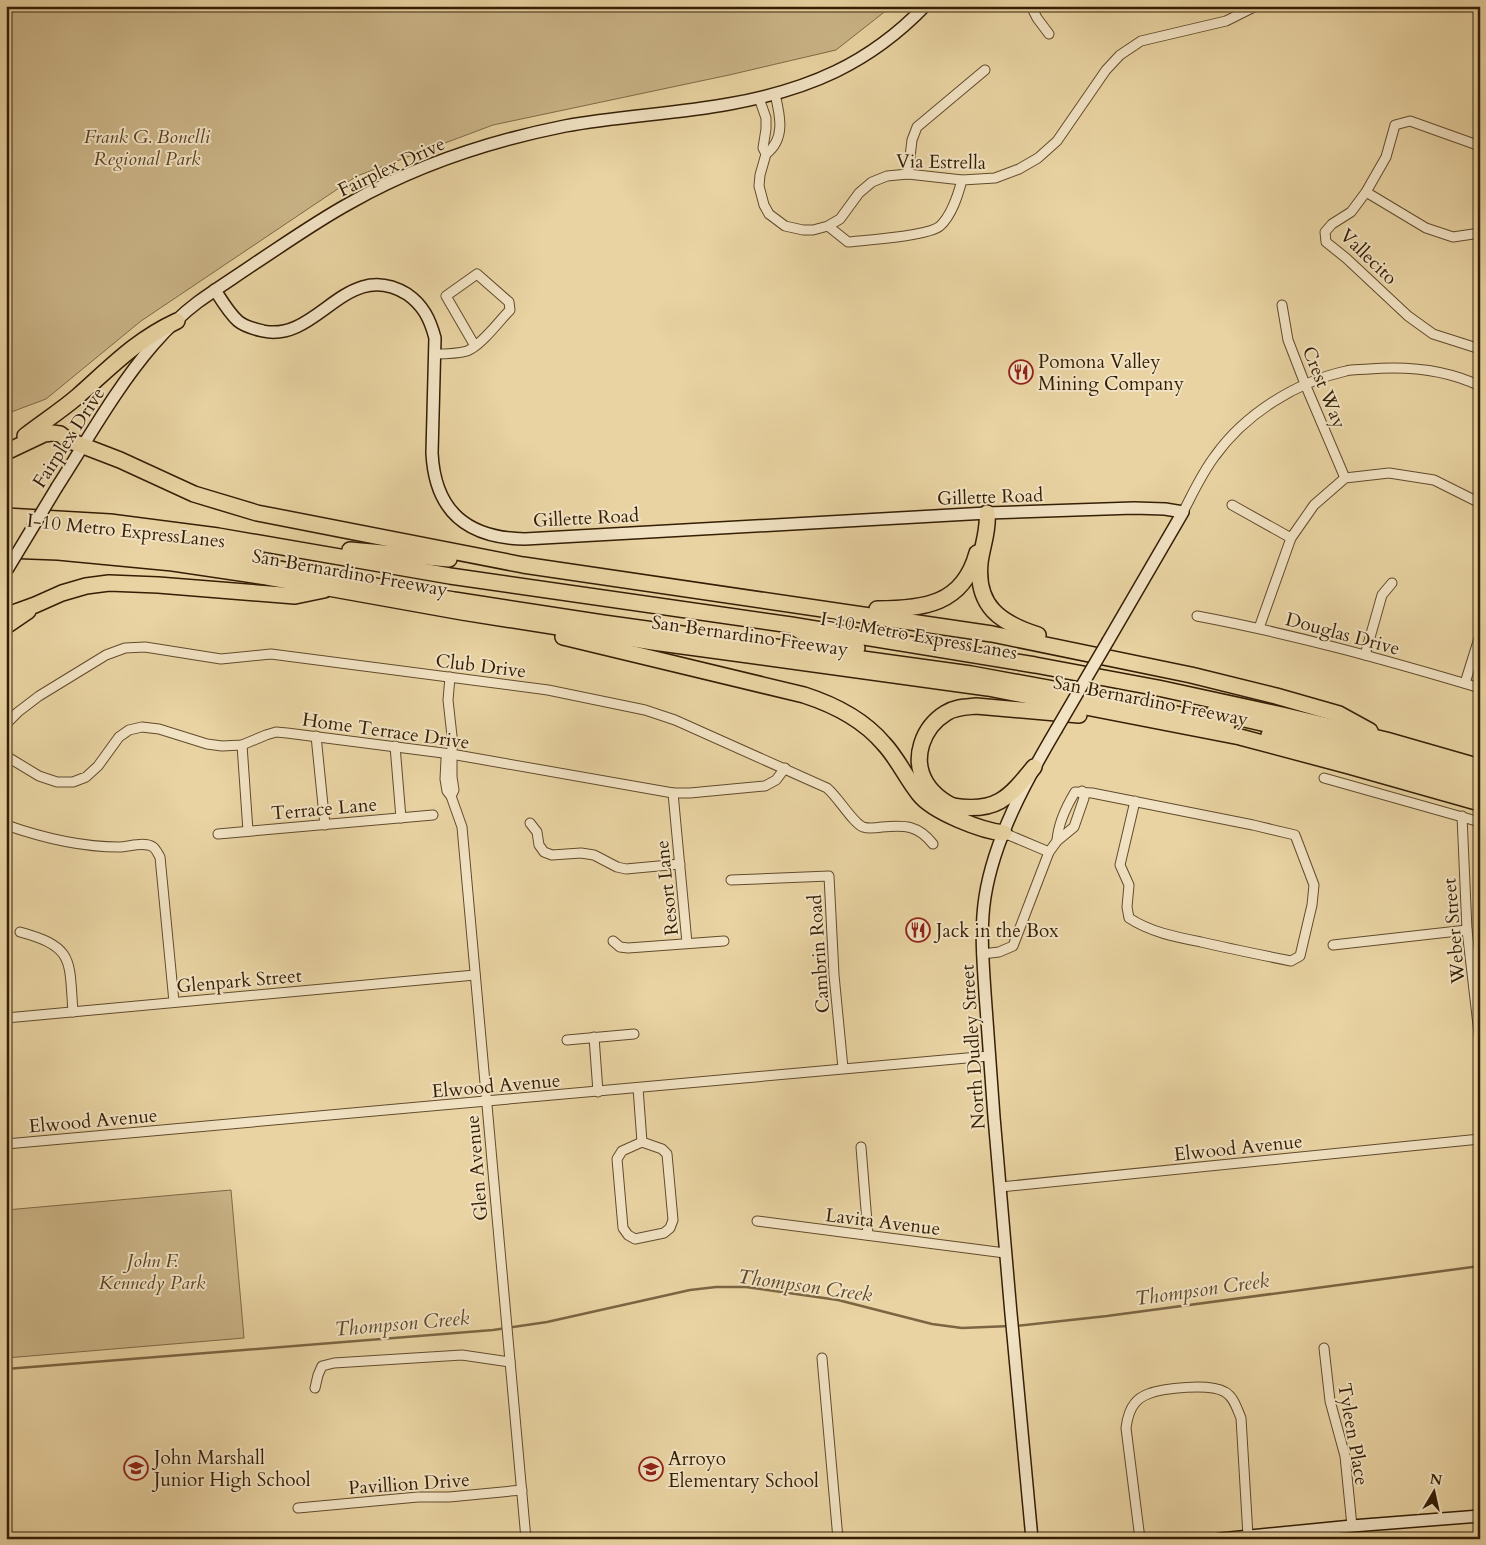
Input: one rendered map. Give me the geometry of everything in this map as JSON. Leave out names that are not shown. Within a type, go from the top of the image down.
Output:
[{"type":"highway","points":[[6,451],[76,397],[132,347],[154,331],[177,321]]},
{"type":"highway","points":[[6,451],[44,434],[60,434],[68,440],[120,460],[194,494],[235,508],[523,565],[992,634],[1200,677],[1339,714],[1386,740]]},
{"type":"highway","points":[[810,608],[907,609],[926,606],[938,601],[959,586],[974,564],[983,521],[987,513]]},
{"type":"highway","points":[[987,513],[988,522],[980,564],[981,580],[983,593],[988,605],[995,614],[1018,629],[1117,660]]},
{"type":"highway","name":"San Bernardino Freeway","points":[[6,516],[164,528],[450,576],[791,625],[987,657],[1149,686],[1282,715],[1386,740],[1480,767]]},
{"type":"highway","name":"I-10 Metro ExpressLanes","points":[[6,528],[111,534],[188,542],[346,568],[371,563]]},
{"type":"highway","name":"I-10 Metro ExpressLanes","points":[[6,539],[113,546],[190,554],[603,624],[980,676],[1102,698],[1230,726],[1378,761],[1480,791]]},
{"type":"highway","points":[[248,541],[523,565]]},
{"type":"highway","name":"San Bernardino Freeway","points":[[6,550],[58,552],[138,559],[232,572],[462,612],[653,642],[988,688],[1240,738],[1480,803]]},
{"type":"highway","points":[[6,613],[13,613],[62,593],[86,586],[109,583],[295,596],[331,588]]},
{"type":"highway","points":[[6,626],[34,605]]},
{"type":"highway","points":[[462,612],[804,694],[826,702],[858,719],[872,731],[885,744],[919,794],[928,803],[939,811],[991,832],[1004,833]]},
{"type":"highway","name":"I-10 Metro ExpressLanes","points":[[791,625],[817,642],[1039,677],[1184,706],[1336,740],[1480,779]]},
{"type":"highway","points":[[1004,833],[995,824],[950,806],[926,783],[919,758],[921,744],[927,732],[947,712],[960,707],[976,706],[1148,720]]},
{"type":"highway","points":[[950,806],[983,807],[1003,800],[1013,792],[1034,767]]},
{"type":"street","name":"Fairplex Drive","points":[[7,570],[57,487],[132,370],[154,344],[196,303],[294,236],[352,202],[410,174],[455,155],[505,140],[567,126],[728,105],[775,94],[820,79],[854,62],[888,41],[926,6]]},
{"type":"street","name":"Via Estrella","points":[[828,226],[840,219],[859,193],[872,182],[887,176],[908,174],[962,180],[996,178],[1019,169],[1038,158],[1057,141],[1106,70],[1120,55],[1140,41],[1226,21],[1256,6]]},
{"type":"street","points":[[1031,7],[1049,34]]},
{"type":"street","points":[[908,174],[912,140],[917,127],[985,70]]},
{"type":"street","points":[[775,94],[780,117],[780,130],[777,142],[772,150],[766,154],[759,186],[761,197],[770,214],[785,226],[794,229],[813,230],[828,226],[848,242],[925,232],[940,226],[956,202],[962,180]]},
{"type":"street","points":[[760,98],[766,118],[763,148],[766,154]]},
{"type":"street","name":"Vallecito","points":[[1480,146],[1410,120],[1395,125],[1386,157],[1366,192],[1351,212],[1332,224],[1325,232],[1326,242],[1414,320],[1433,334],[1480,349]]},
{"type":"street","points":[[766,129],[780,130]]},
{"type":"street","points":[[1366,192],[1426,228],[1453,237],[1480,233]]},
{"type":"street","points":[[435,354],[452,354],[475,346],[510,310],[508,302],[478,274],[446,296],[475,346]]},
{"type":"street","name":"Gillette Road","points":[[215,290],[227,309],[239,321],[253,329],[277,332],[298,327],[346,294],[360,287],[388,287],[401,291],[414,299],[424,310],[431,324],[434,338],[433,472],[442,497],[456,516],[469,526],[486,534],[525,539],[987,513],[1134,508],[1165,508],[1183,512]]},
{"type":"street","name":"Crest Way","points":[[1282,305],[1288,340],[1345,478]]},
{"type":"street","points":[[1183,512],[1215,455],[1241,427],[1272,402],[1305,384],[1347,371],[1389,368],[1431,370],[1480,386]]},
{"type":"street","points":[[1259,628],[1291,538],[1314,505],[1345,478],[1389,473],[1434,480],[1480,503]]},
{"type":"street","points":[[1232,505],[1291,538]]},
{"type":"street","name":"North Dudley Street","points":[[1032,1539],[1012,1333],[989,1056],[982,954],[984,899],[990,872],[1004,833],[1034,767],[1183,512]]},
{"type":"street","points":[[1365,655],[1382,596],[1392,583]]},
{"type":"street","name":"Douglas Drive","points":[[1197,616],[1259,628],[1365,655],[1480,688]]},
{"type":"street","points":[[1465,684],[1480,635]]},
{"type":"street","name":"Club Drive","points":[[6,724],[39,696],[106,655],[125,648],[145,647],[221,659],[259,654],[285,655],[548,690],[652,712],[675,720],[827,788],[835,794],[856,822],[863,827],[904,825],[917,829],[934,844]]},
{"type":"street","name":"Glen Avenue","points":[[450,678],[448,700],[452,736],[451,754],[446,759],[448,773],[454,790],[451,796],[462,827],[526,1539]]},
{"type":"street","name":"Home Terrace Drive","points":[[6,756],[39,776],[57,782],[73,782],[86,777],[98,766],[119,737],[129,730],[142,727],[159,729],[208,744],[222,746],[242,745],[276,732],[316,736],[451,754],[673,793],[765,786],[776,780],[785,768]]},
{"type":"street","points":[[316,736],[325,825]]},
{"type":"street","points":[[242,745],[248,831]]},
{"type":"street","points":[[395,746],[401,818]]},
{"type":"street","points":[[1324,778],[1480,822]]},
{"type":"street","points":[[1057,840],[1058,827],[1075,792],[1135,801],[1295,834],[1314,885],[1312,905],[1300,956],[1292,961],[1240,951],[1160,932],[1140,926],[1129,918],[1129,885],[1120,865],[1135,801]]},
{"type":"street","points":[[982,954],[999,952],[1013,946],[1049,852],[1057,840],[1070,832],[1076,821],[1084,798],[1082,792]]},
{"type":"street","name":"Resort Lane","points":[[673,793],[687,943],[724,941]]},
{"type":"street","name":"Terrace Lane","points":[[218,834],[433,815]]},
{"type":"street","points":[[1063,815],[1076,821]]},
{"type":"street","name":"Weber Street","points":[[1462,816],[1467,930],[1480,1042]]},
{"type":"street","points":[[530,824],[536,832],[544,852],[552,855],[581,853],[594,855],[617,867],[626,869],[680,864]]},
{"type":"street","points":[[6,825],[40,837],[87,846],[122,848],[146,845],[153,847],[160,856],[174,1002]]},
{"type":"street","points":[[1004,833],[1049,852]]},
{"type":"street","name":"Cambrin Road","points":[[731,880],[829,876],[834,976],[843,1068]]},
{"type":"street","points":[[1333,945],[1467,930]]},
{"type":"street","points":[[20,932],[55,944],[64,954],[69,968],[73,1012]]},
{"type":"street","points":[[613,941],[620,946],[628,948],[687,943]]},
{"type":"street","name":"Glenpark Street","points":[[6,1018],[475,975]]},
{"type":"street","points":[[567,1040],[634,1034]]},
{"type":"street","points":[[594,1038],[598,1092]]},
{"type":"street","name":"Elwood Avenue","points":[[6,1144],[989,1056]]},
{"type":"street","points":[[638,1088],[642,1142]]},
{"type":"street","name":"Elwood Avenue","points":[[1000,1188],[1480,1139]]},
{"type":"street","points":[[642,1142],[662,1149],[667,1154],[673,1220],[670,1228],[664,1233],[635,1239],[628,1235],[623,1228],[617,1159],[622,1151],[642,1142]]},
{"type":"street","points":[[861,1147],[868,1235]]},
{"type":"street","name":"Lavita Avenue","points":[[757,1221],[1005,1253]]},
{"type":"street","name":"Tyleen Place","points":[[1324,1348],[1330,1401],[1345,1456],[1352,1526]]},
{"type":"street","points":[[315,1388],[322,1366],[334,1363],[462,1355],[510,1362]]},
{"type":"street","points":[[822,1358],[838,1539]]},
{"type":"street","points":[[1140,1539],[1126,1428],[1128,1417],[1134,1404],[1145,1395],[1159,1391],[1204,1387],[1225,1392],[1234,1402],[1241,1418],[1248,1536]]},
{"type":"street","name":"Pavillion Drive","points":[[298,1508],[522,1490]]},
{"type":"street","points":[[1220,1539],[1480,1516]]},
{"type":"green space","name":"Frank G. Bonelli Regional Park","points":[[6,6],[892,6],[836,50],[729,75],[493,125],[357,176],[141,321],[46,399],[6,414]]},
{"type":"green space","name":"John F. Kennedy Park","points":[[231,1190],[244,1338],[6,1358],[6,1210]]},
{"type":"waterway","name":"Thompson Creek","points":[[1015,1326],[1107,1316],[1480,1266]]},
{"type":"waterway","name":"Thompson Creek","points":[[6,1369],[493,1330],[547,1322],[690,1290],[716,1287],[746,1287],[838,1300],[932,1324],[962,1328],[1010,1326]]},
{"type":"place","name":"Pomona Valley Mining Company","points":[[1021,372]]},
{"type":"place","name":"Jack in the Box","points":[[918,930]]},
{"type":"place","name":"John Marshall Junior High School","points":[[136,1468]]},
{"type":"place","name":"Arroyo Elementary School","points":[[651,1469]]}]
